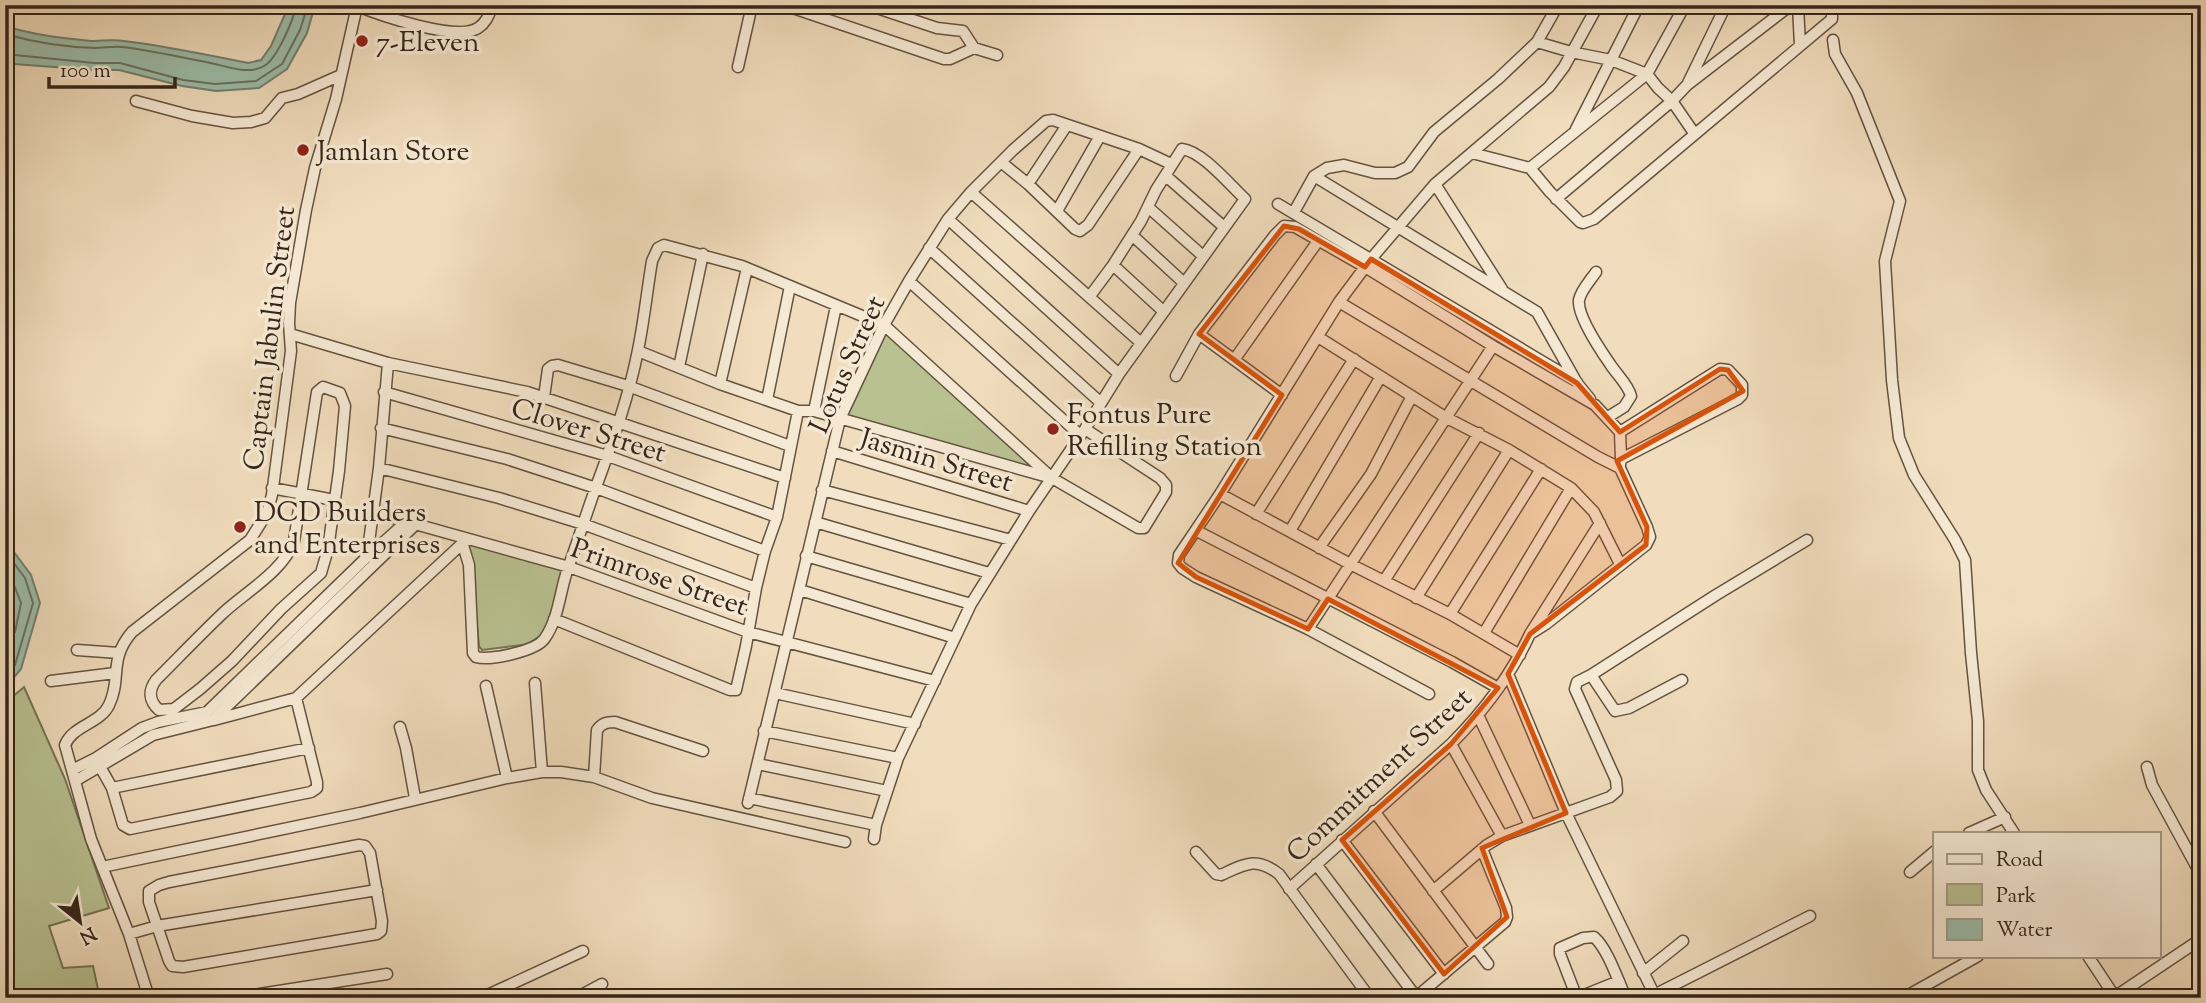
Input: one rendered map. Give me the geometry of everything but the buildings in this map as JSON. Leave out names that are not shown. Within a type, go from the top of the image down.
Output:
[{"type":"street","points":[[356,6],[449,33],[462,34],[479,28],[489,16],[492,5]]},
{"type":"street","points":[[738,67],[752,5]]},
{"type":"street","points":[[784,5],[944,59],[974,48]]},
{"type":"street","points":[[868,5],[937,28],[963,31],[974,48],[997,55]]},
{"type":"street","points":[[1294,212],[1314,176],[1335,166],[1344,165],[1375,173],[1395,173],[1408,167],[1434,132],[1499,79],[1537,42],[1559,5]]},
{"type":"street","points":[[1430,694],[1308,629],[1196,577],[1181,568],[1178,563],[1179,555],[1339,302],[1368,263],[1435,184],[1549,87],[1557,78],[1598,5]]},
{"type":"street","points":[[1573,133],[1639,5]]},
{"type":"street","points":[[1530,168],[1647,74],[1685,5]]},
{"type":"street","points":[[1687,85],[1726,5]]},
{"type":"street","points":[[1556,199],[1672,101],[1687,85],[1791,5]]},
{"type":"street","points":[[1798,5],[1800,46]]},
{"type":"street","points":[[1472,153],[1530,168],[1580,222],[1594,219],[1832,19],[1832,5]]},
{"type":"street","name":"Captain Jabulin Street","points":[[149,998],[129,934],[91,839],[65,745],[72,733],[102,714],[109,705],[119,653],[122,644],[132,632],[250,540],[267,513],[291,351],[290,303],[306,210],[356,6]]},
{"type":"street","points":[[1833,40],[1835,54],[1857,93],[1900,201],[1885,261],[1892,380],[1899,438],[1914,475],[1965,560],[1970,653],[1978,721],[1978,770],[1986,790],[2013,832]]},
{"type":"street","points":[[1537,42],[1611,60],[1647,74],[1672,101],[1695,133]]},
{"type":"street","points":[[136,101],[192,116],[233,123],[251,122],[265,118],[282,98],[341,75]]},
{"type":"street","name":"Lotus Street","points":[[876,824],[748,801],[840,419],[884,325],[948,219],[1001,162],[1046,121],[1053,120],[1139,149],[1171,164]]},
{"type":"street","points":[[1028,184],[1067,125]]},
{"type":"street","points":[[1057,211],[1100,136]]},
{"type":"street","points":[[1001,162],[1080,231],[1139,149]]},
{"type":"street","points":[[874,839],[876,824],[898,758],[971,604],[1140,342],[1245,200],[1202,159],[1188,149],[1182,149],[1132,235],[1090,296]]},
{"type":"street","points":[[1166,176],[1224,227]]},
{"type":"street","points":[[1314,176],[1537,312],[1577,383],[1620,432],[1620,464],[1650,537],[1646,545],[1530,634]]},
{"type":"street","points":[[1435,184],[1505,293]]},
{"type":"street","points":[[971,192],[1140,342]]},
{"type":"street","points":[[1278,204],[1294,212],[1493,346],[1595,405]]},
{"type":"street","points":[[1148,207],[1203,256]]},
{"type":"street","points":[[948,219],[1119,374]]},
{"type":"street","points":[[1176,376],[1199,334],[1284,226],[1299,229],[1318,241],[1368,263],[1577,383]]},
{"type":"street","points":[[1132,235],[1184,283]]},
{"type":"street","points":[[1234,360],[1318,241]]},
{"type":"street","points":[[465,542],[469,565],[473,653],[476,657],[486,658],[538,646],[546,638],[554,620],[583,524],[619,421],[638,351],[654,253],[664,245],[747,268],[884,325],[1052,478],[1138,528],[1147,526],[1167,492],[1166,485],[1160,478],[1083,432],[909,281]]},
{"type":"street","points":[[929,248],[1100,402]]},
{"type":"street","points":[[679,367],[703,254]]},
{"type":"street","points":[[1113,265],[1163,311]]},
{"type":"street","points":[[720,384],[747,268]]},
{"type":"street","points":[[1596,272],[1579,297],[1579,306],[1606,358],[1631,396],[1625,407],[1608,417]]},
{"type":"street","points":[[767,400],[790,286]]},
{"type":"street","points":[[1339,302],[1471,381],[1620,464]]},
{"type":"street","points":[[814,411],[836,306]]},
{"type":"street","points":[[290,334],[388,363],[544,397],[785,478]]},
{"type":"street","points":[[1199,334],[1282,395]]},
{"type":"street","points":[[1318,337],[1445,417],[1479,433],[1571,488],[1589,506],[1600,523],[1620,564]]},
{"type":"street","points":[[1308,629],[1493,346]]},
{"type":"street","points":[[638,351],[720,384],[798,411],[814,411],[1052,478]]},
{"type":"street","points":[[1256,514],[1354,359]]},
{"type":"street","points":[[368,570],[367,557],[379,468],[388,363]]},
{"type":"street","points":[[544,397],[548,369],[558,366],[628,386],[790,446]]},
{"type":"street","points":[[1620,432],[1720,369],[1728,370],[1742,386],[1742,395],[1738,399],[1620,464]]},
{"type":"street","points":[[1290,531],[1380,378]]},
{"type":"street","points":[[323,387],[340,393],[345,407],[334,500],[326,562],[315,580],[281,609],[232,662],[200,689],[173,709],[159,710],[153,705],[150,691],[156,680],[290,551],[317,392],[323,387]]},
{"type":"street","name":"Clover Street","points":[[384,392],[608,456],[777,517]]},
{"type":"street","points":[[1319,548],[1371,474],[1412,396]]},
{"type":"street","points":[[554,620],[734,691],[737,688],[765,551],[777,517],[798,411]]},
{"type":"street","points":[[381,428],[507,459],[596,488],[765,551]]},
{"type":"street","points":[[1384,581],[1479,433]]},
{"type":"street","points":[[1416,598],[1509,450]]},
{"type":"street","name":"Jasmin Street","points":[[832,451],[1029,511]]},
{"type":"street","points":[[379,468],[499,498],[583,524],[756,588]]},
{"type":"street","points":[[1450,614],[1541,469]]},
{"type":"street","points":[[272,488],[334,500]]},
{"type":"street","points":[[1484,634],[1571,488]]},
{"type":"street","points":[[822,490],[1011,540]]},
{"type":"street","points":[[1220,494],[1450,614],[1520,655]]},
{"type":"street","name":"Primrose Street","points":[[372,512],[465,542],[569,567],[748,632],[934,681]]},
{"type":"street","points":[[815,522],[989,573]]},
{"type":"street","points":[[210,716],[367,557],[410,523]]},
{"type":"street","points":[[210,716],[368,570],[410,523]]},
{"type":"street","name":"Commitment Street","points":[[1289,889],[1451,744],[1478,715],[1508,674],[1600,523]]},
{"type":"street","points":[[1196,531],[1498,688]]},
{"type":"street","points":[[1433,891],[1482,849],[1502,836],[1610,797],[1618,788],[1575,689],[1577,682],[1807,540]]},
{"type":"street","points":[[73,775],[153,735],[210,716],[296,698],[465,542]]},
{"type":"street","points":[[806,556],[971,604]]},
{"type":"street","points":[[800,590],[955,638]]},
{"type":"street","points":[[77,650],[119,653]]},
{"type":"street","points":[[51,681],[115,673]]},
{"type":"street","points":[[1508,674],[1566,813],[1655,996],[1810,916]]},
{"type":"street","points":[[1591,675],[1615,711],[1629,708],[1682,680]]},
{"type":"street","points":[[535,683],[542,772]]},
{"type":"street","points":[[486,686],[507,778]]},
{"type":"street","points":[[775,693],[915,724]]},
{"type":"street","points":[[98,763],[112,788],[123,825],[130,829],[315,790],[317,782],[296,698]]},
{"type":"street","points":[[1478,715],[1530,825]]},
{"type":"street","points":[[594,777],[597,730],[604,723],[615,722],[703,751]]},
{"type":"street","points":[[400,727],[415,798]]},
{"type":"street","points":[[764,731],[898,758]]},
{"type":"street","points":[[1451,744],[1502,836]]},
{"type":"street","points":[[112,788],[309,748]]},
{"type":"street","points":[[758,764],[887,792]]},
{"type":"street","points":[[2147,767],[2152,785],[2201,875]]},
{"type":"street","points":[[102,867],[542,772],[594,777],[652,799],[845,842]]},
{"type":"street","points":[[1374,811],[1488,964]]},
{"type":"street","points":[[1971,832],[2005,817]]},
{"type":"street","points":[[1342,841],[1444,974]]},
{"type":"street","points":[[359,845],[365,846],[370,853],[377,890],[382,927],[382,931],[377,934],[183,967],[172,965],[169,961],[148,897],[149,891],[159,884],[359,845]]},
{"type":"street","points":[[1316,864],[1416,997],[1501,926],[1507,917],[1506,908],[1482,849]]},
{"type":"street","points":[[1196,852],[1216,874],[1221,875],[1241,865],[1255,863],[1268,865],[1279,874],[1370,998]]},
{"type":"street","points":[[1910,872],[1933,853]]},
{"type":"street","points":[[129,934],[157,926],[377,890]]},
{"type":"street","points":[[1619,981],[1577,998],[1560,948],[1583,938],[1594,937],[1601,946],[1619,981],[1626,998]]},
{"type":"street","points":[[2089,958],[2114,997],[2201,939]]},
{"type":"street","points":[[1643,973],[1682,941]]},
{"type":"street","points":[[481,998],[583,951]]},
{"type":"street","points":[[1912,993],[1974,958]]},
{"type":"street","points":[[233,998],[282,993],[387,974]]},
{"type":"street","points":[[576,998],[602,984]]},
{"type":"highlighted area","points":[[1284,226],[1299,229],[1365,267],[1371,259],[1577,383],[1620,432],[1720,369],[1728,370],[1743,391],[1617,461],[1647,527],[1646,545],[1530,634],[1508,674],[1566,813],[1482,848],[1507,917],[1444,974],[1342,840],[1451,744],[1498,688],[1328,599],[1308,629],[1196,577],[1178,563],[1282,395],[1199,334]]},
{"type":"green space","points":[[886,332],[1036,469],[845,417]]},
{"type":"green space","points":[[469,543],[566,570],[550,628],[538,643],[482,650],[479,646],[471,566],[466,547]]},
{"type":"green space","points":[[24,687],[65,779],[109,908],[49,926],[63,968],[93,966],[99,994],[95,998],[5,998],[5,703]]},
{"type":"water","points":[[289,5],[315,5],[307,33],[287,69],[259,88],[216,91],[182,86],[119,70],[14,64],[5,61],[5,26],[58,37],[91,41],[120,40],[155,45],[248,63],[261,60],[271,46]]},
{"type":"water","points":[[5,540],[31,575],[40,603],[21,669],[5,688],[5,642],[14,602],[5,584]]},
{"type":"place","name":"7-Eleven","points":[[362,41]]},
{"type":"place","name":"Jamlan Store","points":[[303,150]]},
{"type":"place","name":"Fontus Pure Refilling Station","points":[[1053,429]]},
{"type":"place","name":"DCD Builders and Enterprises","points":[[240,527]]}]
